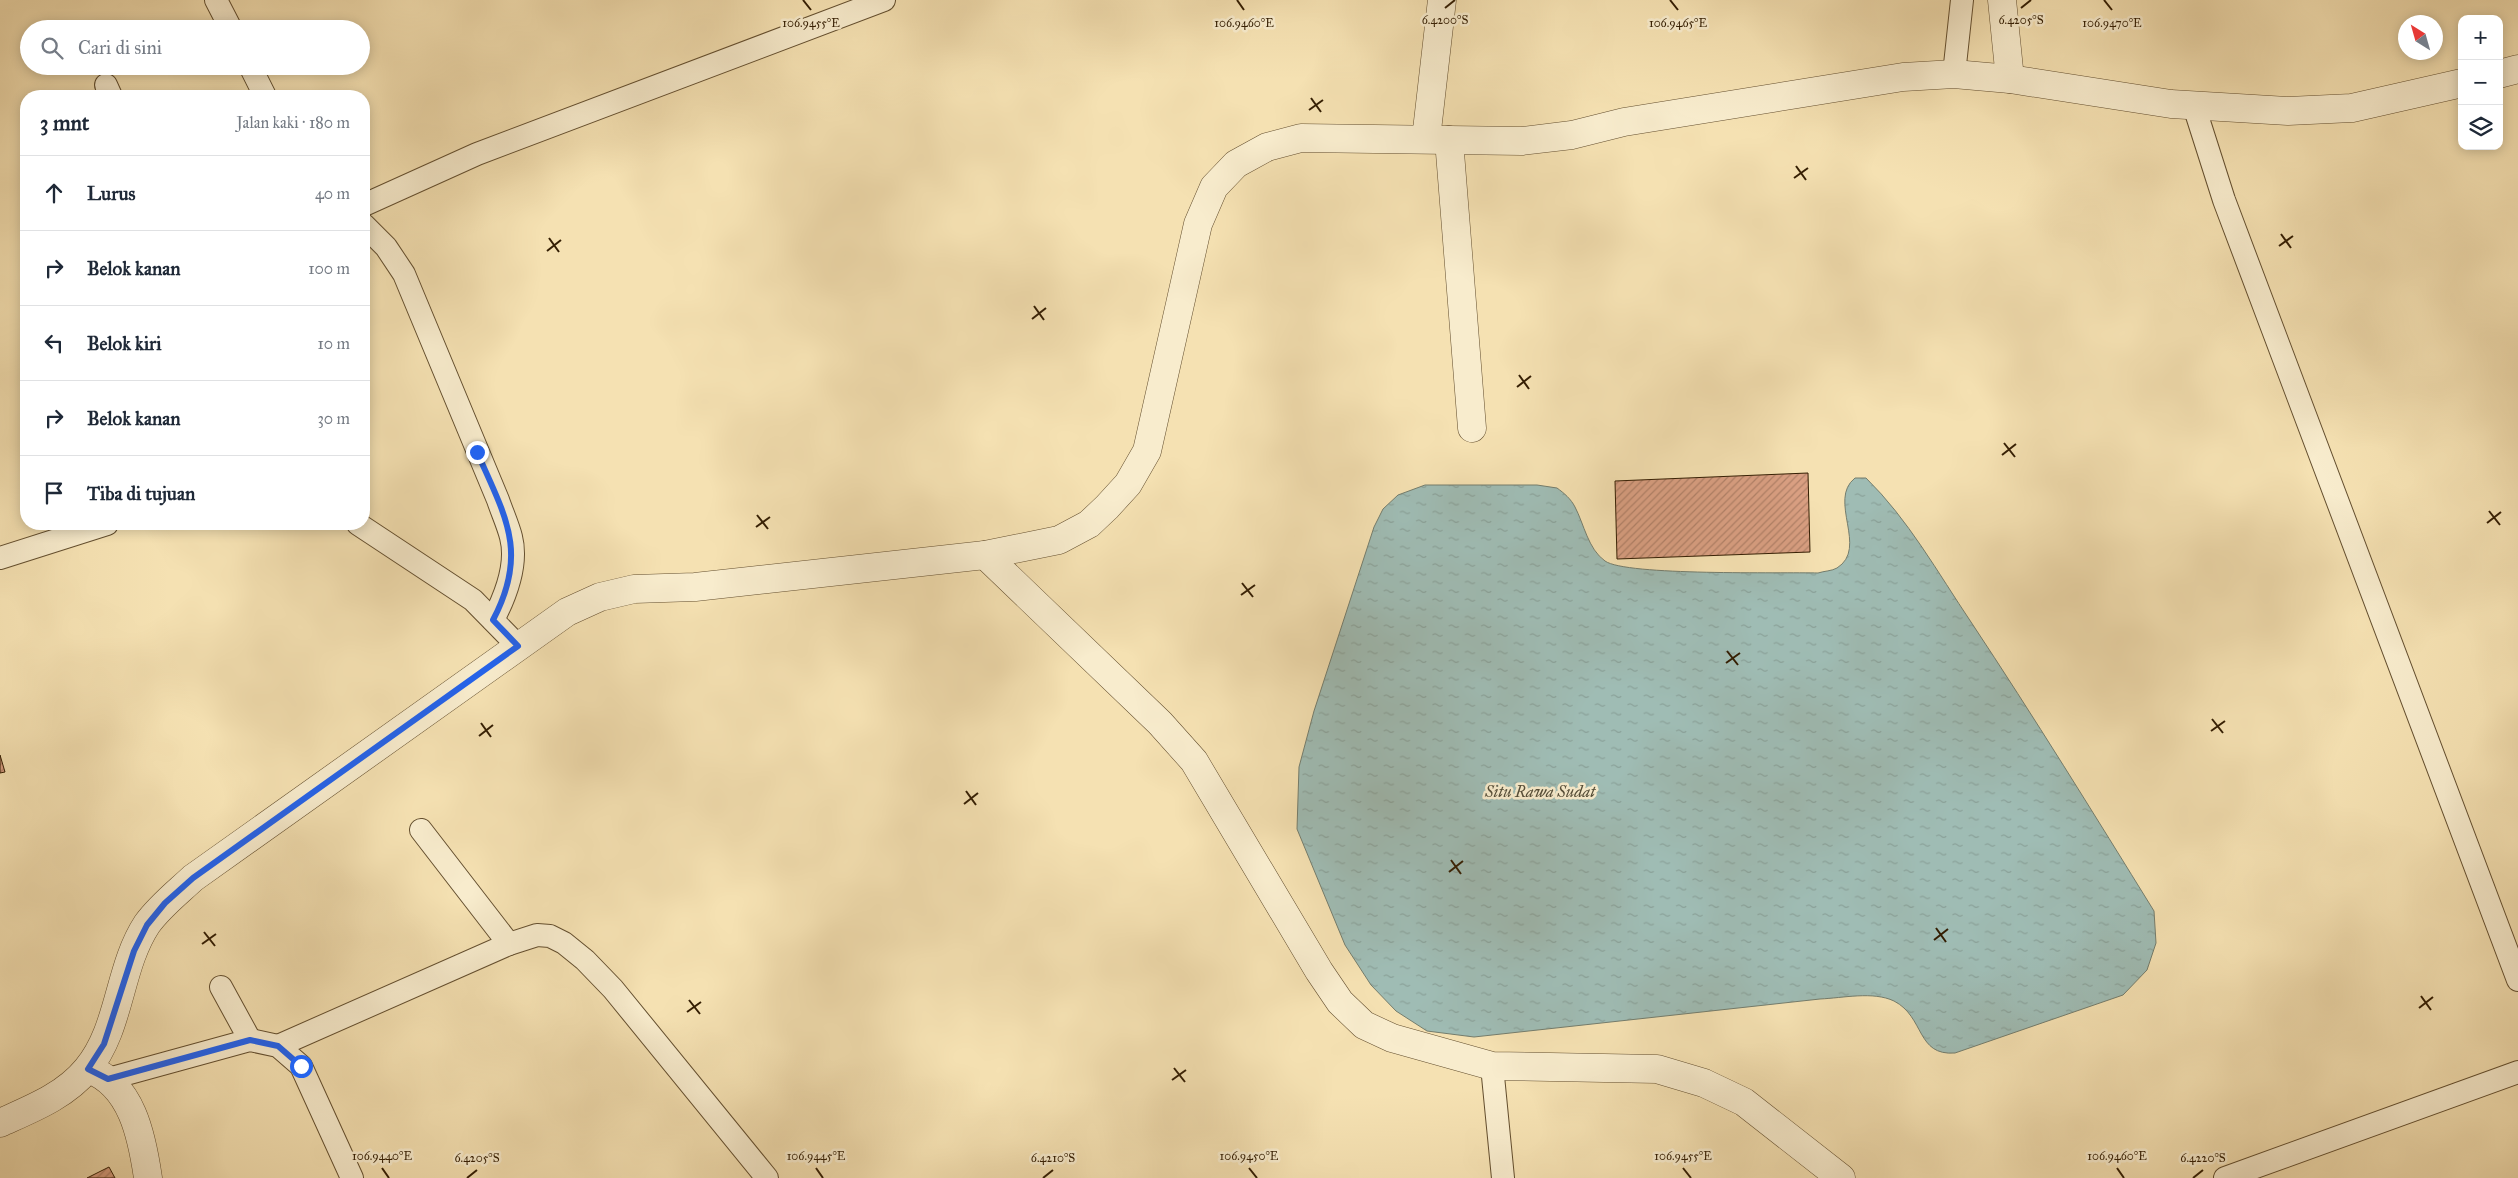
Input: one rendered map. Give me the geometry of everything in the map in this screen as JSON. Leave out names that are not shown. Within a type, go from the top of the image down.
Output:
[{"type":"street","points":[[1442,0],[1438,139],[1472,428]]},
{"type":"street","points":[[2002,0],[2010,79]]},
{"type":"street","points":[[2503,73],[2518,69]]},
{"type":"street","points":[[98,1074],[104,1044],[134,951],[147,925],[165,903],[193,878],[567,612],[600,597],[634,589],[695,587],[985,555],[1059,540],[1089,524],[1128,484],[1147,451],[1198,224],[1214,187],[1236,164],[1267,147],[1301,138],[1522,141],[1572,135],[1624,122],[1884,80],[1954,74],[2010,79],[2171,104],[2288,111],[2352,108],[2458,84]]},
{"type":"street","points":[[985,555],[1160,723],[1194,761],[1319,971],[1340,1002],[1364,1025],[1392,1038],[1492,1066],[1657,1069],[1704,1083],[1744,1102],[1840,1178]]},
{"type":"street","points":[[0,1123],[44,1104],[72,1084],[98,1074]]},
{"type":"street","points":[[98,1074],[131,1110],[148,1178]]},
{"type":"lane","points":[[216,0],[226,20]]},
{"type":"lane","points":[[370,202],[476,154],[884,0]]},
{"type":"lane","points":[[1954,74],[1962,0]]},
{"type":"lane","points":[[254,75],[262,90]]},
{"type":"lane","points":[[2194,106],[2224,200],[2518,980]]},
{"type":"lane","points":[[370,231],[386,248],[404,274],[498,500],[511,539],[511,561],[506,592],[493,620]]},
{"type":"lane","points":[[0,558],[88,530]]},
{"type":"lane","points":[[367,530],[473,600],[518,646]]},
{"type":"lane","points":[[421,830],[509,944]]},
{"type":"lane","points":[[278,1046],[509,944],[537,935],[550,936],[564,943],[585,960],[613,988],[767,1178]]},
{"type":"lane","points":[[221,987],[250,1040]]},
{"type":"lane","points":[[98,1074],[250,1040],[278,1046],[301,1066],[352,1178]]},
{"type":"lane","points":[[1492,1066],[1503,1178]]},
{"type":"lane","points":[[2225,1178],[2518,1072]]},
{"type":"water","name":"Situ Rawa Sudat","points":[[1855,478],[1866,478],[1895,511],[1922,547],[2041,730],[2154,911],[2156,943],[2147,970],[2123,995],[1955,1053],[1942,1052],[1933,1048],[1904,1008],[1894,1001],[1877,996],[1820,999],[1474,1037],[1427,1031],[1396,1011],[1371,985],[1345,945],[1297,829],[1299,767],[1314,711],[1374,527],[1383,509],[1398,495],[1425,485],[1537,485],[1557,488],[1567,496],[1575,507],[1594,550],[1605,561],[1619,566],[1672,571],[1818,573],[1837,568],[1846,559],[1849,549],[1849,537],[1845,499],[1848,487]]},
{"type":"building","points":[[1808,473],[1810,552],[1617,559],[1615,481]]},
{"type":"building","points":[[0,755],[5,772],[0,773]]},
{"type":"building","points":[[109,1167],[115,1178],[87,1178]]},
{"type":"route","points":[[301,1066],[278,1046],[250,1040],[108,1079],[88,1069],[104,1044],[134,951],[147,925],[165,903],[193,878],[518,646],[493,620],[504,600],[512,549],[511,539],[498,500],[477,452]]}]
